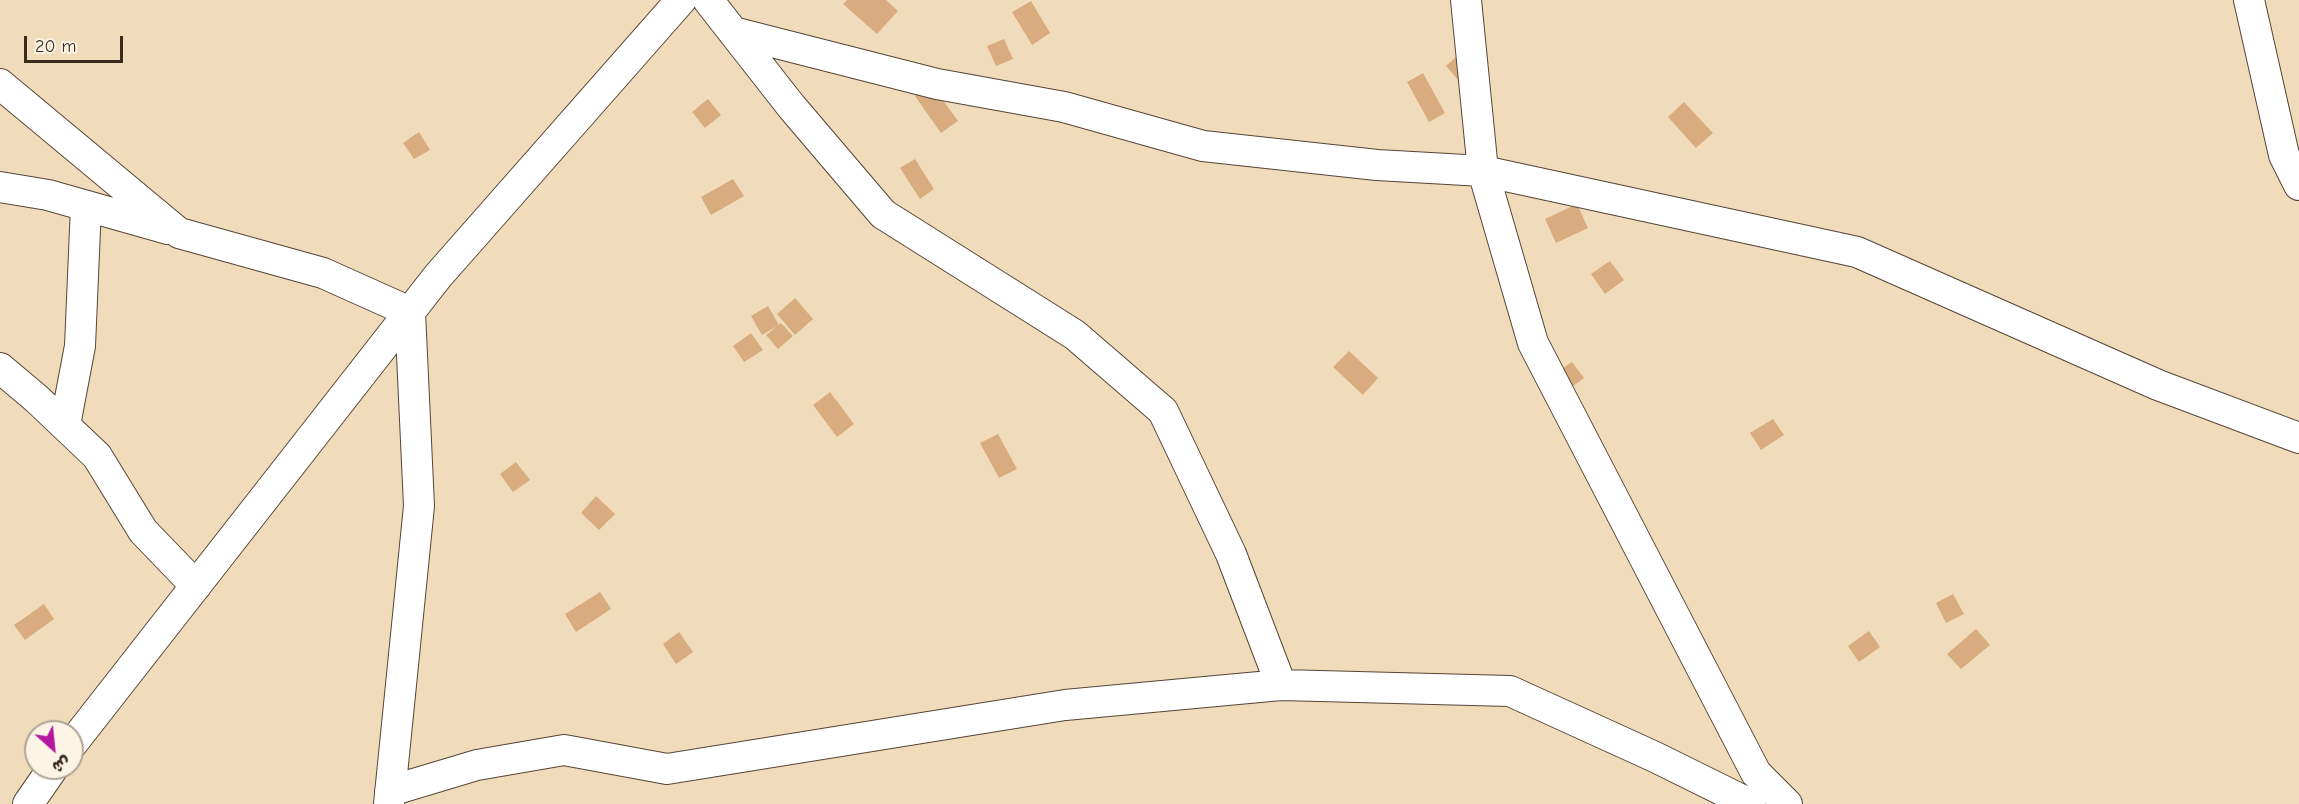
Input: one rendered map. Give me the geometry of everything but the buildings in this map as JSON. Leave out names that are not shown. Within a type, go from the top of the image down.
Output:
[{"type":"street","points":[[84,729],[438,276],[681,0]]},
{"type":"street","points":[[708,0],[792,106],[883,214],[1075,335],[1163,411],[1232,554],[1281,685]]},
{"type":"street","points":[[1466,0],[1483,171],[1533,343],[1756,773],[1787,804]]},
{"type":"street","points":[[2249,0],[2284,155],[2299,185]]},
{"type":"street","points":[[733,33],[937,84],[1064,107],[1203,146],[1377,165],[1483,171],[1857,252],[2158,385],[2299,438]]},
{"type":"street","points":[[0,84],[179,233]]},
{"type":"street","points":[[0,187],[48,195],[323,273],[410,312]]},
{"type":"street","points":[[65,425],[81,346],[86,206]]},
{"type":"street","points":[[410,312],[419,506],[389,798],[477,765],[564,750],[667,769],[1065,705],[1281,685],[1510,691],[1654,756],[1750,804]]},
{"type":"street","points":[[0,368],[97,456],[143,531],[195,586]]},
{"type":"street","points":[[28,804],[45,780]]}]
